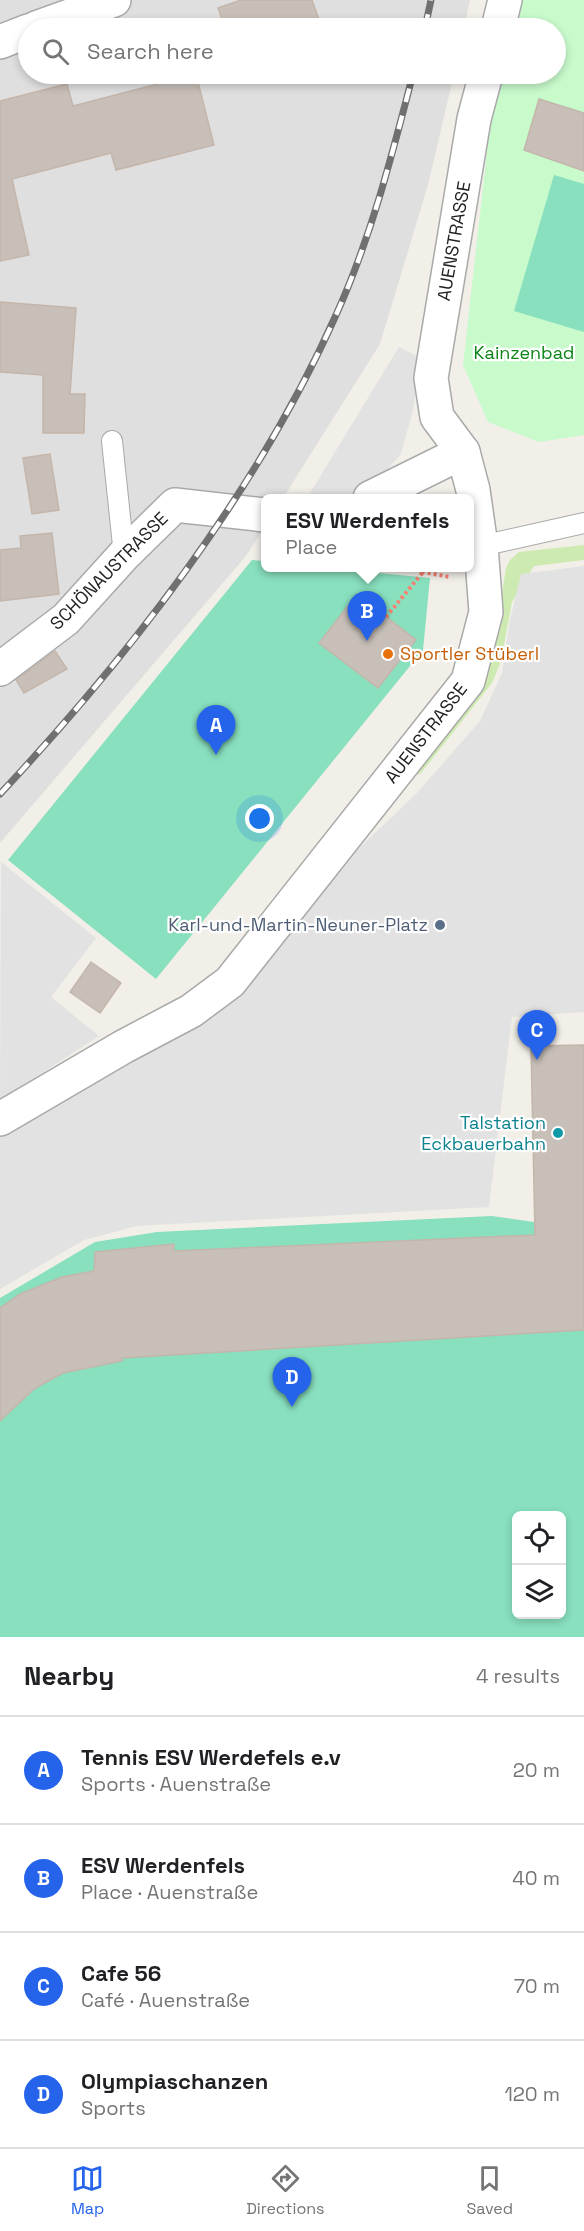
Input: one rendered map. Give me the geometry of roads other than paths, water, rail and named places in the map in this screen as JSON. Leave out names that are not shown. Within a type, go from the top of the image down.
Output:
[{"type":"street","points":[[64,18],[114,0]]},
{"type":"street","points":[[500,18],[505,0]]},
{"type":"street","points":[[0,42],[18,35]]},
{"type":"street","name":"AUENSTRASSE","points":[[474,494],[463,452],[437,417],[430,378],[474,119],[483,84]]},
{"type":"street","points":[[378,494],[463,452]]},
{"type":"street","name":"AUENSTRASSE","points":[[0,1119],[123,1047],[191,1011],[230,982],[468,681],[486,612],[481,546],[474,497]]},
{"type":"street","name":"SCHÖNAUSTRASSE","points":[[0,669],[66,619],[124,555],[175,505],[261,515]]},
{"type":"lane","points":[[112,441],[124,555]]},
{"type":"lane","points":[[481,546],[584,523]]},
{"type":"railway","points":[[427,18],[431,0]]},
{"type":"railway","points":[[0,794],[97,685],[143,627],[188,568],[230,507],[269,444],[305,380],[336,315],[360,256],[380,196],[410,84]]},
{"type":"place","name":"ESV Werdenfels","points":[[367,641]]},
{"type":"place","name":"Sportler Stüberl","points":[[388,654]]},
{"type":"place","name":"Tennis ESV Werdefels e.v","points":[[216,755]]},
{"type":"place","name":"Karl-und-Martin-Neuner-Platz","points":[[440,925]]},
{"type":"place","name":"Cafe 56","points":[[537,1060]]},
{"type":"place","name":"Talstation Eckbauerbahn","points":[[558,1133]]},
{"type":"place","name":"Olympiaschanzen","points":[[292,1407]]},
{"type":"park label","name":"Kainzenbad","points":[[524,353]]}]
